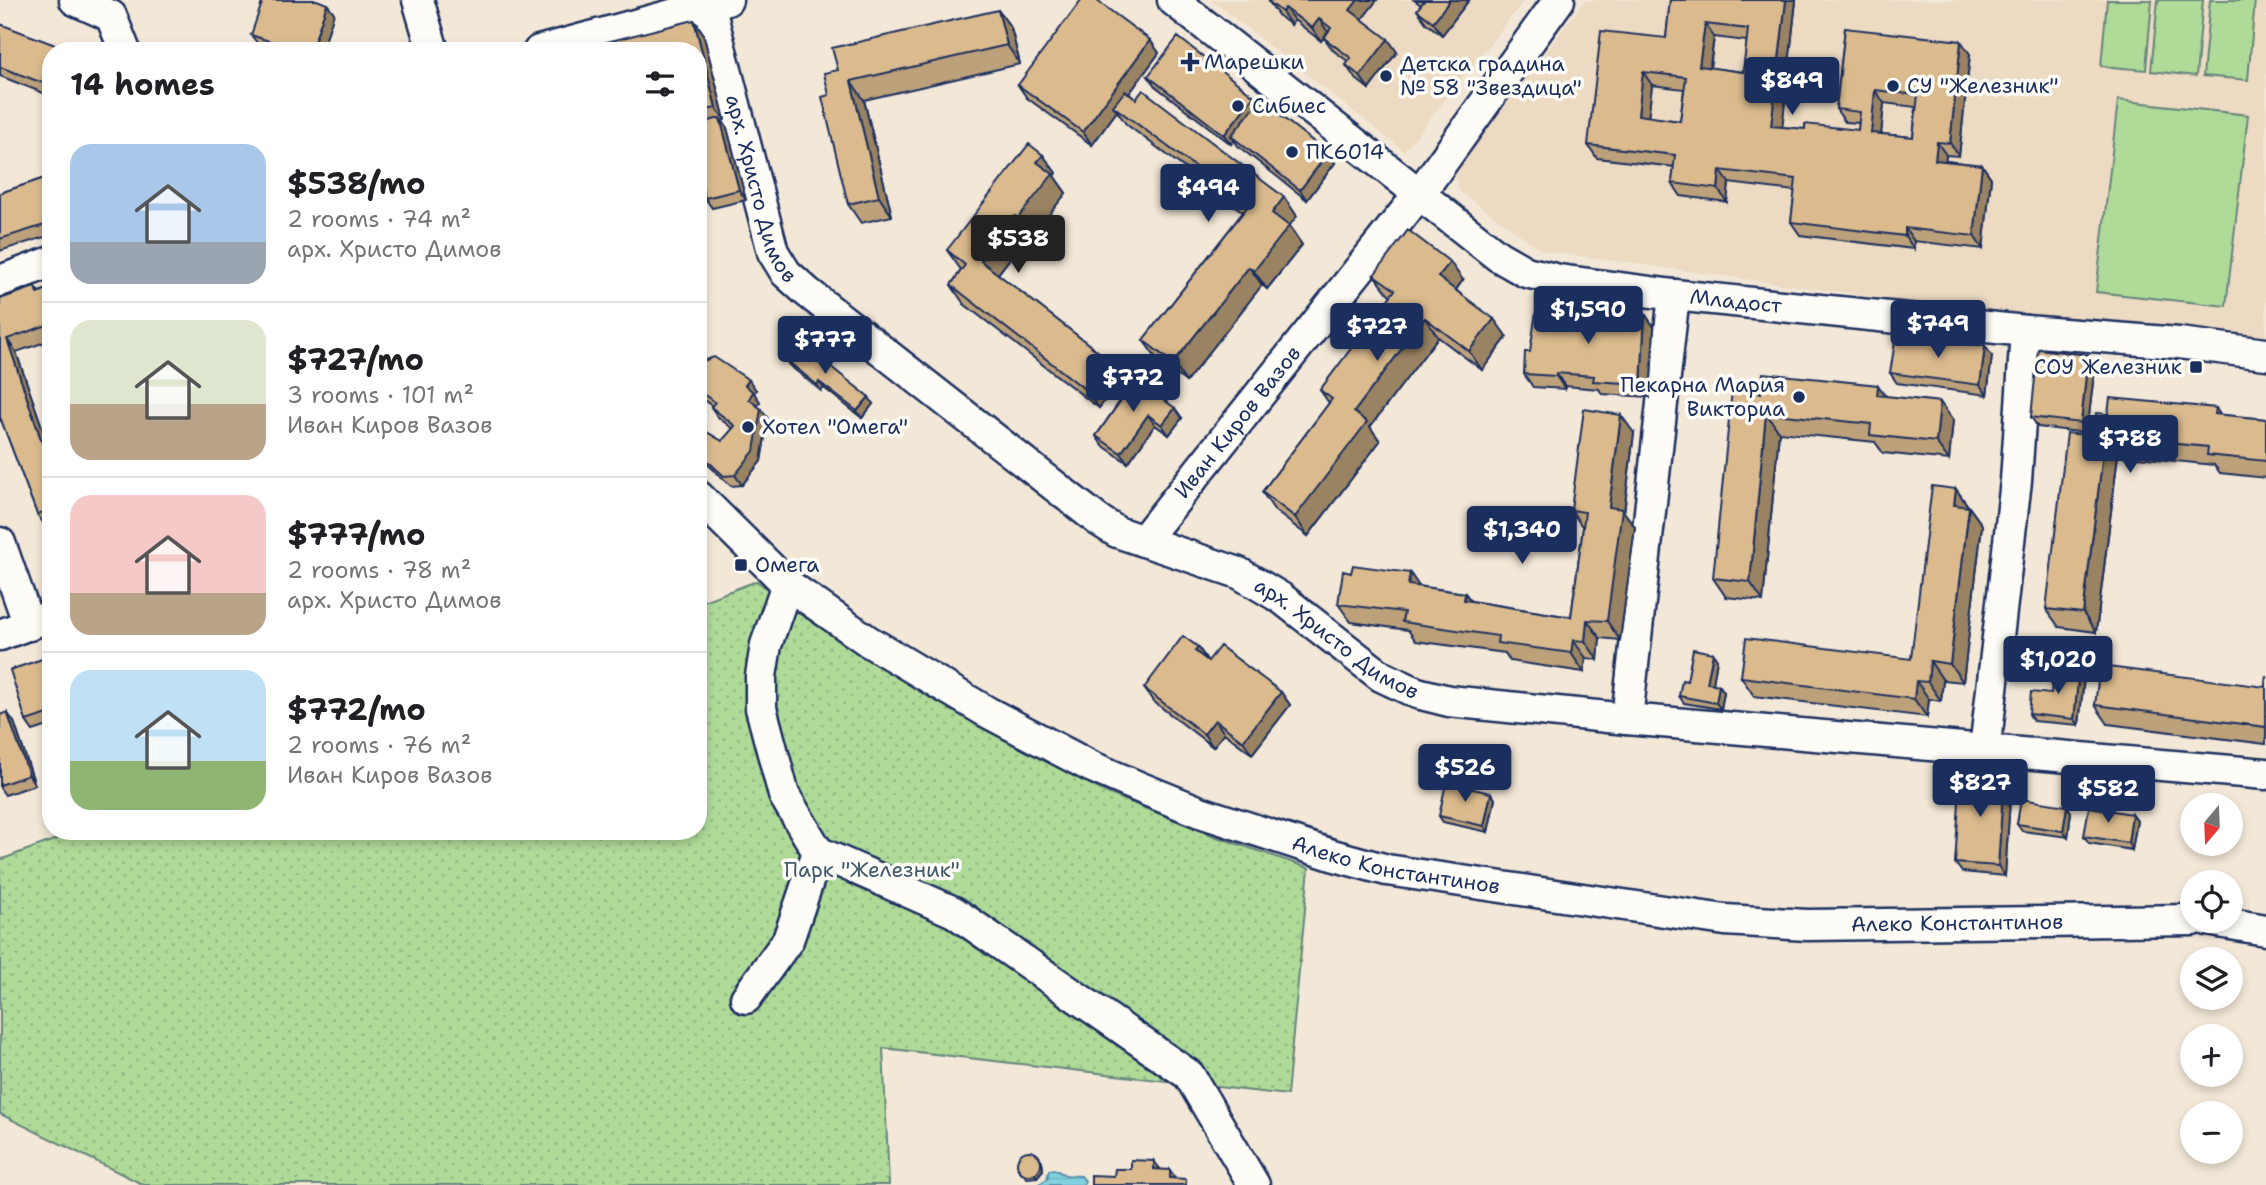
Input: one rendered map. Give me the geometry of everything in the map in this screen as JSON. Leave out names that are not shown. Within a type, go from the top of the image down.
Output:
[{"type":"street","points":[[75,0],[111,16],[121,42]]},
{"type":"street","points":[[418,0],[430,42]]},
{"type":"street","name":"Младост","points":[[1173,0],[1498,256],[1526,272],[1559,280],[1674,295],[2026,331],[2179,343],[2266,354]]},
{"type":"street","name":"Иван Киров Вазов","points":[[1143,541],[1420,193],[1559,0]]},
{"type":"street","points":[[571,42],[715,2]]},
{"type":"street","name":"арх. Христо Димов","points":[[715,2],[774,252],[786,273],[1098,520],[1117,532],[1198,557],[1239,573],[1281,598],[1381,676],[1417,693],[1449,701],[2266,774]]},
{"type":"street","points":[[0,281],[42,265]]},
{"type":"street","points":[[1627,719],[1674,295]]},
{"type":"street","points":[[1985,750],[2016,481],[2026,331]]},
{"type":"street","name":"Алеко Константинов","points":[[707,505],[787,584],[867,641],[987,712],[1090,766],[1200,812],[1387,870],[1725,920],[1807,925],[2180,919]]},
{"type":"street","points":[[0,543],[40,620],[0,635]]},
{"type":"street","points":[[787,584],[766,645],[761,676],[761,708],[784,795],[818,852],[954,912],[1189,1075],[1254,1185]]},
{"type":"street","points":[[746,998],[788,940],[818,852]]},
{"type":"street","points":[[2243,926],[2266,930]]},
{"type":"shaded area","name":"Детска градина № 58 \"Звездица\"","points":[[1211,0],[1525,0],[1404,151]]},
{"type":"shaded area","name":"СУ \"Железник\"","points":[[1585,0],[2266,0],[2266,337],[2119,331],[1543,251],[1459,191],[1455,172]]},
{"type":"green space","points":[[2107,0],[2152,0],[2146,70],[2101,66]]},
{"type":"green space","points":[[2158,0],[2203,0],[2196,76],[2151,71]]},
{"type":"green space","points":[[2210,0],[2255,0],[2248,80],[2203,76]]},
{"type":"green space","points":[[2118,100],[2248,115],[2226,306],[2096,292]]},
{"type":"green space","name":"Парк \"Железник\"","points":[[757,581],[798,613],[930,698],[1105,792],[1214,836],[1309,868],[1287,1095],[883,1048],[889,1185],[144,1185],[0,1114],[0,860],[54,840],[707,840],[707,600]]},
{"type":"water","points":[[1054,1169],[1065,1175],[1081,1176],[1085,1181],[1083,1185],[1037,1185],[1047,1179],[1049,1170]]},
{"type":"building","points":[[263,0],[317,0],[327,4],[314,42],[272,42],[251,35]]},
{"type":"building","points":[[1081,0],[1096,0],[1150,40],[1083,132],[1018,85]]},
{"type":"building","points":[[1358,0],[1350,10],[1388,39],[1360,76],[1346,65],[1351,58],[1324,38],[1331,28],[1319,19],[1312,28],[1285,8],[1282,12],[1269,2]]},
{"type":"building","points":[[1422,0],[1450,0],[1433,22],[1417,10],[1424,1]]},
{"type":"building","points":[[1670,0],[1786,0],[1771,126],[1805,129],[1805,124],[1858,130],[1860,112],[1836,109],[1845,28],[1961,41],[1950,143],[1937,142],[1935,160],[1982,165],[1974,236],[1905,228],[1905,236],[1791,222],[1796,179],[1720,170],[1718,189],[1672,183],[1675,155],[1588,145],[1601,31],[1666,38]],"holes":[[[1705,24],[1748,29],[1743,72],[1699,66]],[[1643,72],[1686,77],[1680,121],[1638,115]],[[1875,90],[1918,95],[1913,137],[1871,133]]]},
{"type":"building","points":[[998,10],[1007,45],[851,81],[879,197],[848,204],[822,97],[829,95],[824,73],[838,70],[832,48]]},
{"type":"building","points":[[694,20],[700,42],[607,42]]},
{"type":"building","points":[[0,24],[47,42],[42,42],[42,83],[0,67]]},
{"type":"building","points":[[1178,37],[1254,96],[1224,135],[1148,76]]},
{"type":"building","points":[[707,72],[716,108],[707,110]]},
{"type":"building","points":[[1143,90],[1284,197],[1272,213],[1289,226],[1254,271],[1249,267],[1173,363],[1143,340],[1248,206],[1113,106],[1125,91],[1136,99]]},
{"type":"building","points":[[1260,100],[1328,153],[1300,190],[1231,136]]},
{"type":"building","points":[[720,118],[739,190],[707,198],[707,122]]},
{"type":"building","points":[[1029,144],[1043,155],[1037,162],[1053,174],[1018,218],[1015,216],[981,261],[1109,360],[1086,390],[951,285],[965,265],[947,250]]},
{"type":"building","points":[[42,179],[42,226],[0,239],[0,193]]},
{"type":"building","points":[[1408,230],[1450,262],[1438,277],[1494,319],[1469,351],[1425,318],[1354,412],[1367,422],[1295,517],[1262,492],[1332,399],[1320,390],[1395,290],[1374,275]]},
{"type":"building","points":[[35,287],[37,293],[42,291],[42,327],[7,339],[42,442],[42,513],[37,514],[0,417],[0,299]]},
{"type":"building","points":[[1599,311],[1645,314],[1641,384],[1593,381],[1594,376],[1524,374],[1525,352],[1530,352],[1536,312],[1599,316]]},
{"type":"building","points":[[1896,335],[1985,346],[1980,385],[1890,373]]},
{"type":"building","points":[[798,341],[869,397],[857,411],[819,382],[817,385],[784,358]]},
{"type":"building","points":[[2038,349],[2088,355],[2081,423],[2031,417]]},
{"type":"building","name":"Хотел \"Омега\"","points":[[714,357],[749,380],[745,385],[753,392],[749,399],[761,409],[754,451],[735,475],[724,476],[707,460],[707,432],[722,441],[735,426],[711,407],[715,402],[707,397],[707,360]]},
{"type":"building","points":[[1763,373],[1878,385],[1877,395],[1940,402],[1936,442],[1870,435],[1871,424],[1766,413],[1750,582],[1713,578],[1732,390],[1761,393]]},
{"type":"building","points":[[1130,376],[1175,408],[1162,425],[1148,415],[1121,453],[1096,436],[1124,396],[1118,393]]},
{"type":"building","points":[[2110,398],[2216,408],[2215,414],[2266,419],[2266,461],[2207,455],[2208,447],[2105,437],[2083,613],[2046,609],[2067,433],[2094,436],[2096,413],[2108,414]]},
{"type":"building","points":[[1584,409],[1621,415],[1609,507],[1622,509],[1607,621],[1587,620],[1585,641],[1573,640],[1571,653],[1497,643],[1498,636],[1402,622],[1404,612],[1338,604],[1343,571],[1351,573],[1353,565],[1410,573],[1408,585],[1465,593],[1464,600],[1571,617],[1585,512],[1571,510]]},
{"type":"building","points":[[1932,486],[1956,489],[1954,505],[1969,507],[1950,664],[1930,661],[1928,682],[1916,681],[1914,699],[1741,677],[1746,638],[1911,659]]},
{"type":"building","points":[[1183,636],[1198,647],[1195,651],[1208,661],[1220,646],[1281,692],[1243,741],[1215,720],[1204,734],[1144,688]]},
{"type":"building","points":[[1693,649],[1713,653],[1707,683],[1719,685],[1716,703],[1679,696],[1682,680],[1687,681]]},
{"type":"building","points":[[42,659],[42,716],[26,721],[10,670]]},
{"type":"building","points":[[2100,666],[2265,687],[2266,676],[2266,727],[2095,705]]},
{"type":"building","points":[[2053,667],[2079,670],[2074,719],[2029,714],[2031,692],[2051,694]]},
{"type":"building","points":[[7,712],[29,775],[0,785],[0,715]]},
{"type":"building","points":[[1961,772],[2004,775],[1998,866],[1955,863]]},
{"type":"building","points":[[1446,783],[1491,793],[1484,826],[1439,816]]},
{"type":"building","points":[[2021,799],[2067,806],[2063,831],[2017,824]]},
{"type":"building","points":[[2089,807],[2132,814],[2128,843],[2084,836]]},
{"type":"building","points":[[1029,1151],[1037,1155],[1041,1163],[1037,1171],[1029,1175],[1021,1171],[1017,1163],[1021,1155]]},
{"type":"building","points":[[1131,1160],[1154,1161],[1154,1169],[1170,1170],[1170,1178],[1186,1179],[1186,1185],[1091,1185],[1091,1175],[1114,1176],[1115,1169],[1131,1169]]},
{"type":"place","name":"Марешки","points":[[1190,62]]},
{"type":"place","name":"Детска градина № 58 \"Звездица\"","points":[[1386,76]]},
{"type":"place","name":"СУ \"Железник\"","points":[[1893,86]]},
{"type":"place","name":"Сибиес","points":[[1238,106]]},
{"type":"place","name":"ПК6014","points":[[1292,152]]},
{"type":"place","name":"СОУ Железник","points":[[2196,367]]},
{"type":"place","name":"Пекарна Мария Викториа","points":[[1799,397]]},
{"type":"place","name":"Хотел \"Омега\"","points":[[748,427]]},
{"type":"place","name":"Омега","points":[[741,565]]}]
